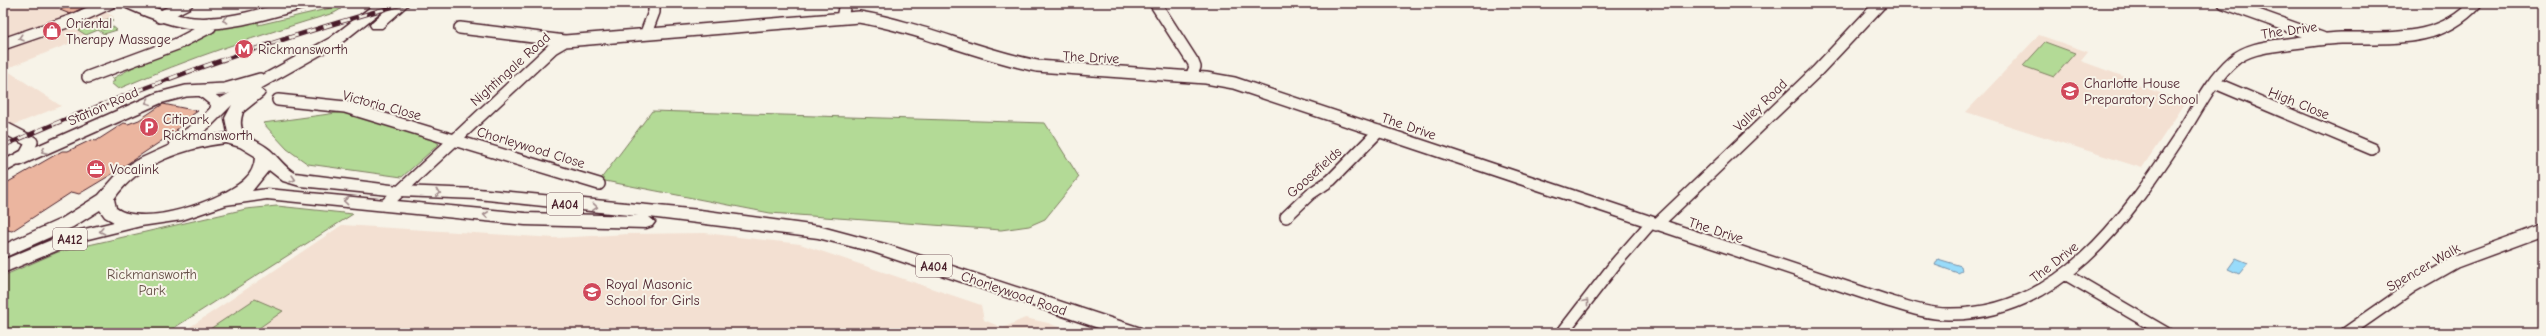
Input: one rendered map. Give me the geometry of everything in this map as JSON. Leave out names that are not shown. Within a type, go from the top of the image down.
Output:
[{"type":"main road","points":[[385,3],[335,41],[236,94],[216,109],[204,124],[119,182],[105,199],[106,206],[111,214],[124,219],[140,221],[174,215],[225,200],[250,184],[264,163],[264,154],[239,139],[233,130],[231,121],[234,111],[248,98],[342,48],[371,30],[403,3]]},
{"type":"main road","points":[[150,161],[195,143],[210,139],[239,139]]},
{"type":"main road","name":"A404","points":[[264,154],[278,171],[287,178],[399,191],[478,194],[551,203],[700,216],[730,222]]},
{"type":"main road","name":"A404","points":[[225,200],[267,194],[524,219],[692,223],[730,222]]},
{"type":"main road","name":"A412","points":[[3,252],[54,229],[105,199]]},
{"type":"main road","name":"A412","points":[[3,267],[74,237],[140,221]]},
{"type":"main road","name":"Chorleywood Road","points":[[730,222],[818,232],[854,240],[1134,333]]},
{"type":"street","points":[[3,44],[74,20],[110,3]]},
{"type":"street","points":[[129,3],[160,16],[193,23],[208,23],[304,3]]},
{"type":"street","points":[[160,16],[187,3]]},
{"type":"street","points":[[646,33],[654,12],[654,3]]},
{"type":"street","points":[[842,18],[845,3]]},
{"type":"street","points":[[1155,3],[1193,62],[1195,67],[1191,77]]},
{"type":"street","name":"Valley Road","points":[[1562,333],[1616,263],[1653,224],[1817,70],[1881,3]]},
{"type":"street","points":[[2224,3],[2325,39]]},
{"type":"street","name":"The Drive","points":[[842,18],[872,19],[894,23],[1004,59],[1037,66],[1191,77],[1234,83],[1653,224],[1876,297],[1947,314],[1990,309],[2027,298],[2048,288],[2065,274],[2119,224],[2215,84],[2236,57],[2248,52],[2325,39],[2407,37],[2434,31],[2452,24],[2466,15],[2476,3]]},
{"type":"street","name":"Nightingale Road","points":[[385,205],[553,48],[565,41],[646,33],[842,18]]},
{"type":"street","points":[[88,77],[189,39],[210,27],[208,23]]},
{"type":"street","points":[[460,28],[565,41]]},
{"type":"street","name":"Station Road","points":[[3,167],[52,147],[146,103],[177,93],[236,87],[287,68]]},
{"type":"street","name":"High Close","points":[[2215,84],[2372,149]]},
{"type":"street","points":[[202,91],[217,103],[216,109]]},
{"type":"street","name":"Victoria Close","points":[[278,100],[345,107],[454,140]]},
{"type":"street","points":[[3,127],[32,142],[28,151],[19,160]]},
{"type":"street","name":"Goosefields","points":[[1286,217],[1310,194],[1331,180],[1379,131]]},
{"type":"street","name":"Chorleywood Close","points":[[454,140],[599,184]]},
{"type":"street","points":[[3,248],[54,229]]},
{"type":"street","name":"Spencer Walk","points":[[2346,333],[2412,287],[2456,262],[2543,230]]},
{"type":"street","points":[[2065,274],[2166,333]]},
{"type":"shaded area","points":[[3,3],[111,3],[101,9],[114,17],[80,30],[86,35],[81,36],[84,38],[5,69],[61,106],[14,125],[3,119]]},
{"type":"shaded area","name":"Charlotte House Preparatory School","points":[[2039,35],[2088,52],[2081,61],[2125,77],[2123,80],[2186,102],[2142,168],[1966,112]]},
{"type":"shaded area","name":"Royal Masonic School for Girls","points":[[342,225],[555,238],[629,234],[705,233],[800,244],[981,305],[984,320],[1003,328],[1025,318],[1048,323],[1074,333],[181,333]]},
{"type":"green space","points":[[335,7],[341,9],[334,13],[198,57],[118,89],[111,83],[115,81],[112,79],[137,65],[184,47],[215,27],[259,18],[258,25]]},
{"type":"green space","points":[[111,18],[114,20],[97,26],[103,30],[112,26],[117,30],[104,34],[98,30],[86,35],[78,30],[100,22],[100,20],[103,21]]},
{"type":"green space","points":[[2045,42],[2075,53],[2054,77],[2023,66]]},
{"type":"green space","points":[[652,111],[1045,123],[1079,177],[1045,219],[1029,226],[1001,230],[770,213],[600,180]]},
{"type":"green space","points":[[344,112],[427,135],[439,144],[402,177],[308,164],[287,149],[263,123]]},
{"type":"green space","name":"Rickmansworth Park","points":[[277,206],[353,214],[166,333],[3,333],[3,276],[58,252],[246,209]]},
{"type":"green space","points":[[255,299],[283,311],[252,333],[204,333]]},
{"type":"water","points":[[2236,258],[2248,263],[2239,274],[2228,269]]},
{"type":"water","points":[[1938,259],[1961,266],[1962,271],[1958,273],[1935,265]]},
{"type":"building","points":[[75,3],[93,3],[70,14],[60,10]]},
{"type":"building","points":[[163,104],[198,111],[180,123],[184,124],[176,130],[178,130],[109,176],[79,194],[72,192],[12,231],[3,229],[3,185],[62,151],[68,151],[91,140],[96,141],[124,123],[128,124],[139,120]]},
{"type":"railway","points":[[3,146],[152,85],[202,67],[303,33],[406,3]]},
{"type":"place","name":"Oriental Therapy Massage","points":[[52,31]]},
{"type":"place","name":"Rickmansworth","points":[[244,49]]},
{"type":"place","name":"Charlotte House Preparatory School","points":[[2070,91]]},
{"type":"place","name":"Citipark Rickmansworth","points":[[149,127]]},
{"type":"place","name":"Vocalink","points":[[96,169]]},
{"type":"place","name":"Royal Masonic School for Girls","points":[[592,292]]}]
